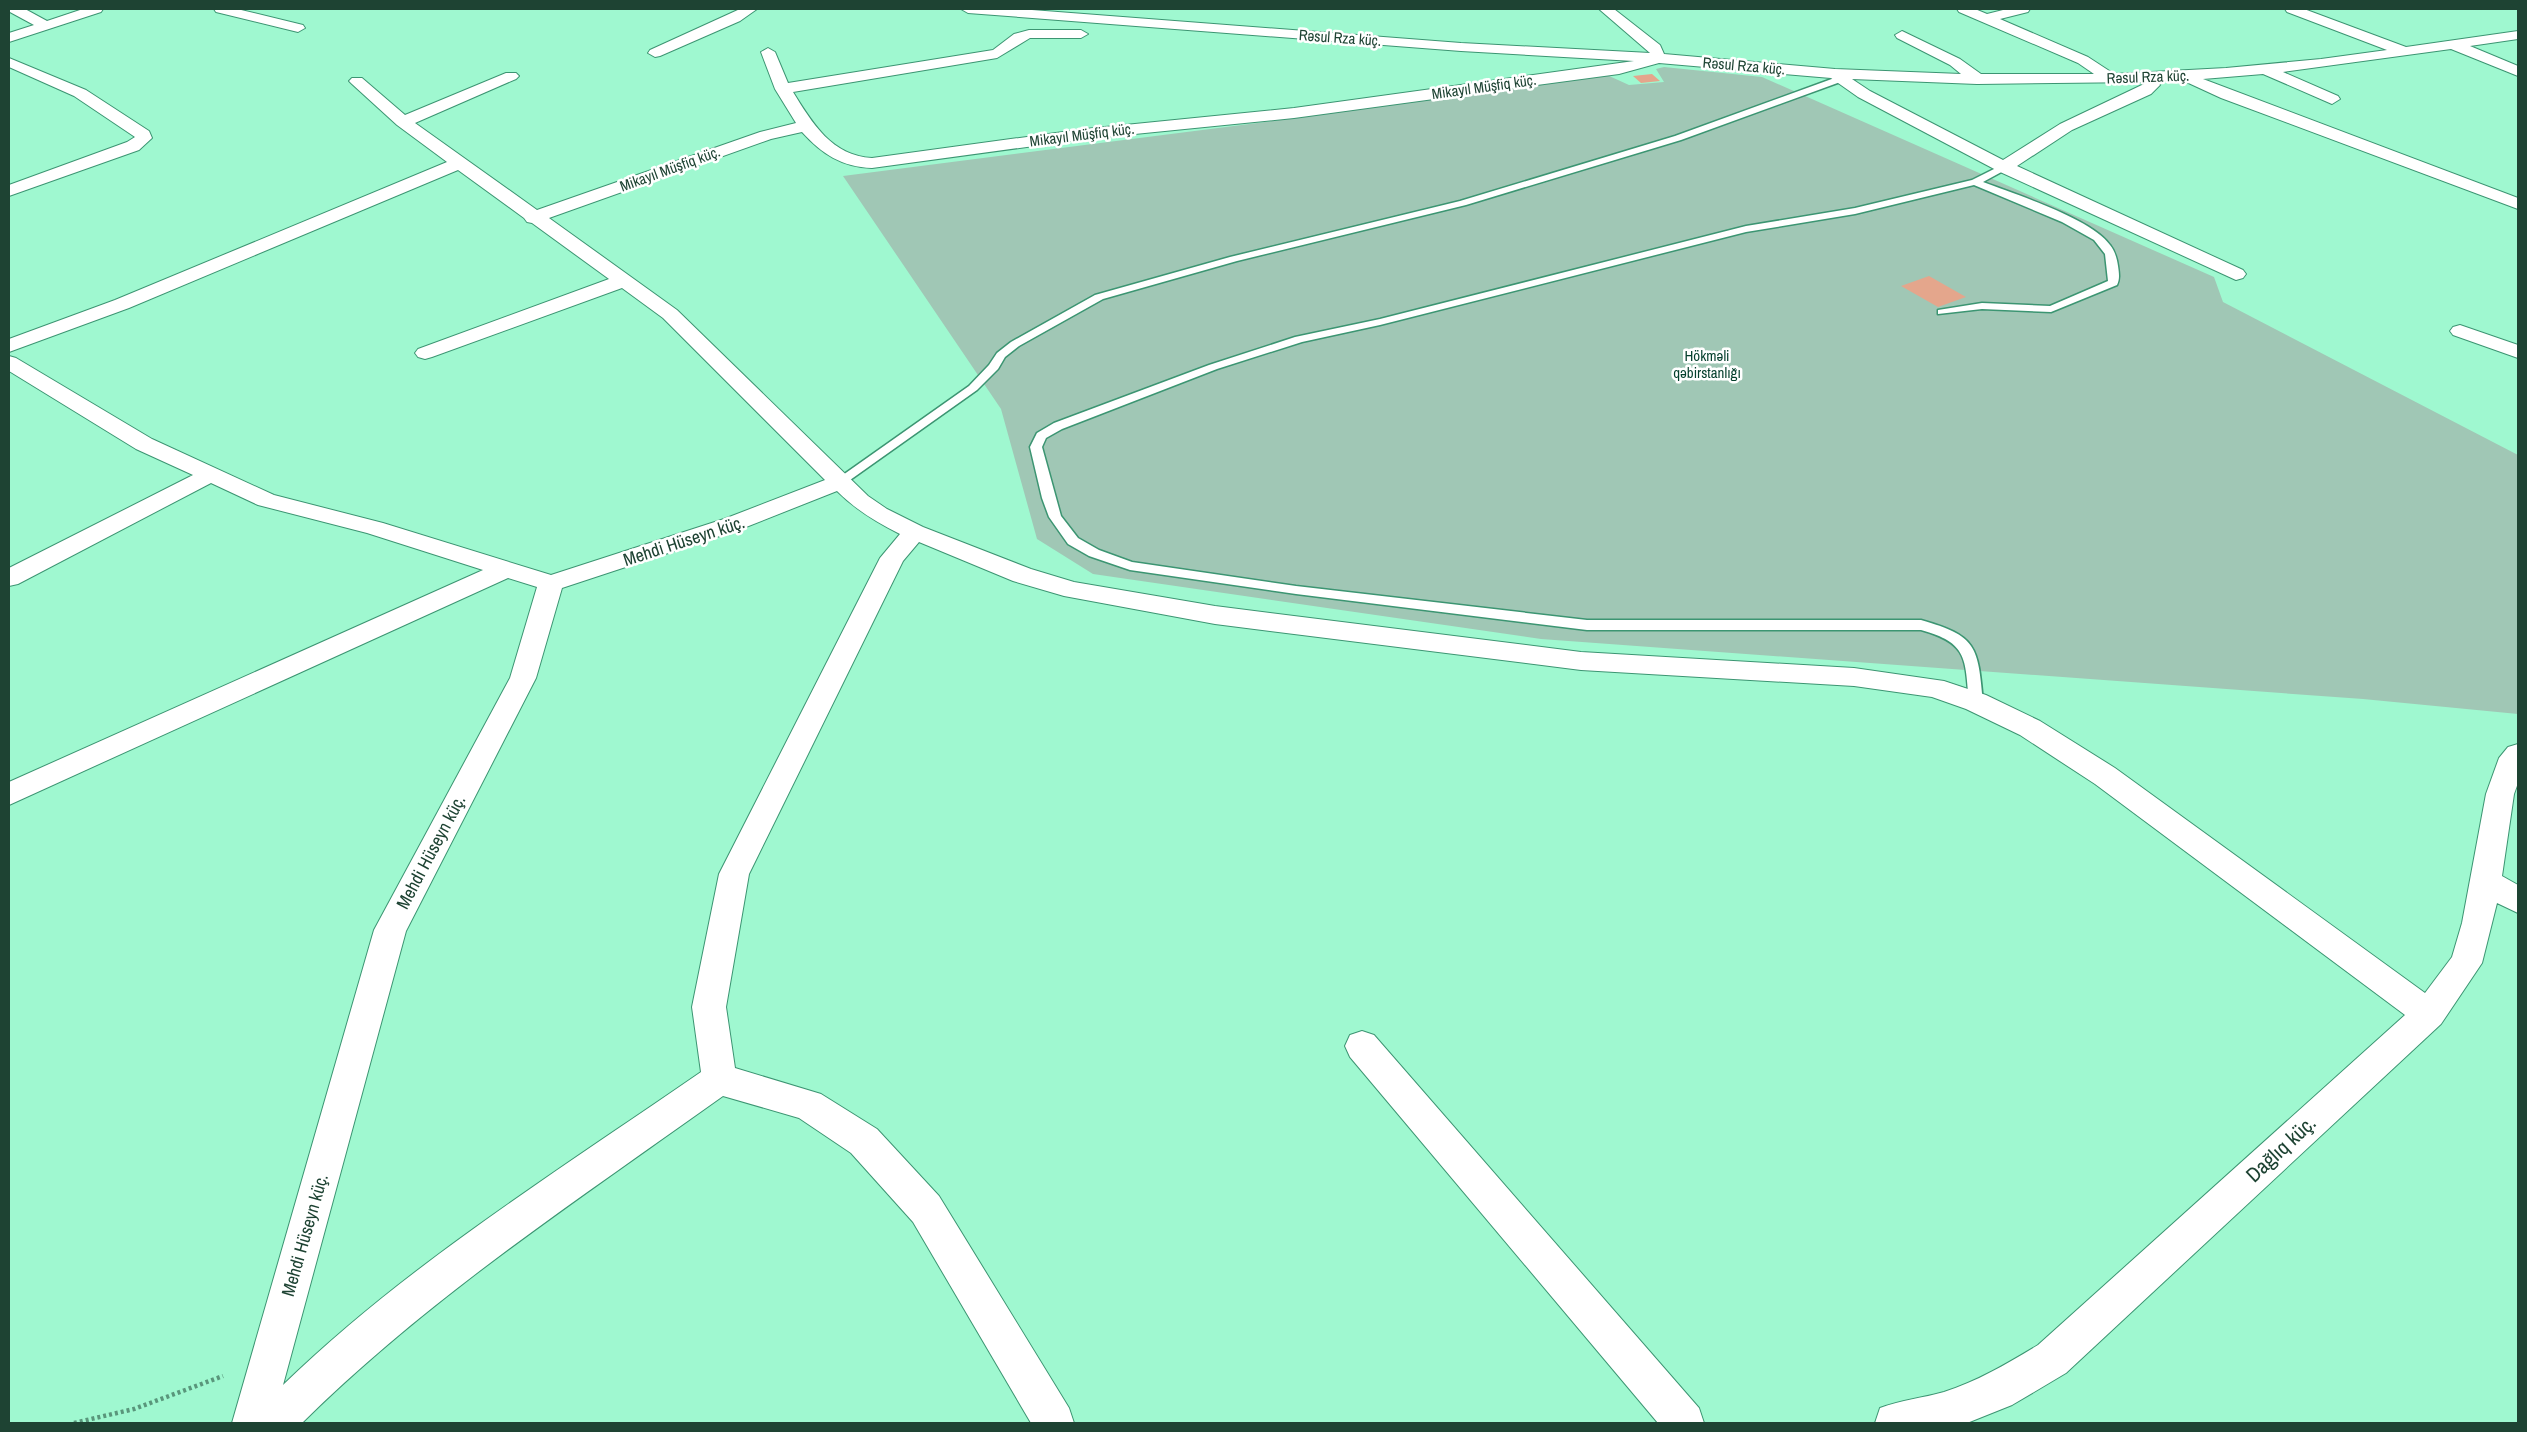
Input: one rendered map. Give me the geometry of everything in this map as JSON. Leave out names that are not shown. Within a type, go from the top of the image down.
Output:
[{"type":"street","points":[[15,9],[45,26]]},
{"type":"street","points":[[9,38],[96,9]]},
{"type":"street","points":[[220,9],[298,28]]},
{"type":"street","points":[[655,53],[735,18],[750,9]]},
{"type":"street","name":"Rəsul Rza küç.","points":[[968,9],[1058,12],[1373,40],[1656,58],[1837,77],[1977,79],[2184,76],[2264,70],[2407,52],[2518,35]]},
{"type":"street","points":[[1606,9],[1654,48],[1657,53],[1656,58]]},
{"type":"street","points":[[1964,9],[2083,60],[2112,78]]},
{"type":"street","points":[[1987,18],[2023,9]]},
{"type":"street","points":[[2292,9],[2407,52]]},
{"type":"street","points":[[783,89],[997,54],[1012,41],[1029,34],[1095,35]]},
{"type":"street","points":[[1902,35],[1956,62],[1977,79]]},
{"type":"street","points":[[1248,46],[1329,49],[1373,40]]},
{"type":"street","points":[[2454,45],[2518,72]]},
{"type":"street","points":[[768,52],[783,89],[806,126]]},
{"type":"street","name":"Mikayıl Müşfiq küç.","points":[[533,218],[766,135],[806,126],[815,137],[843,160],[856,163],[872,163],[1085,134],[1294,113],[1619,69],[1642,64],[1656,58]]},
{"type":"street","points":[[9,62],[80,94],[143,134],[144,138],[132,146],[9,191]]},
{"type":"street","points":[[2264,70],[2332,99]]},
{"type":"street","points":[[402,122],[512,76]]},
{"type":"street","points":[[2184,76],[2227,95],[2518,204]]},
{"type":"street","points":[[1837,77],[2004,166],[2236,274]]},
{"type":"street","points":[[2004,166],[2066,127],[2146,91],[2152,85],[2148,77]]},
{"type":"street","points":[[357,81],[402,122],[533,218],[670,314],[838,482],[879,514],[916,532],[1022,575],[1073,590],[1215,615],[1581,661],[1854,677],[1934,688],[1976,702],[2030,728],[2105,776],[2428,1014]]},
{"type":"street","points":[[9,346],[122,304],[459,163]]},
{"type":"street","points":[[425,353],[623,282]]},
{"type":"street","points":[[2460,331],[2518,352]]},
{"type":"street","points":[[9,362],[144,444],[266,500],[375,528],[551,583]]},
{"type":"street","points":[[9,578],[210,475]]},
{"type":"street","name":"Mehdi Hüseyn küç.","points":[[252,1423],[390,930],[523,678],[551,583],[734,525],[780,508],[838,482]]},
{"type":"street","points":[[719,1079],[709,1007],[734,874],[892,558],[916,532]]},
{"type":"street","points":[[9,794],[507,569]]},
{"type":"street","name":"Dağlıq küç.","points":[[1895,1423],[1944,1412],[1998,1391],[2052,1359],[2428,1014],[2466,963],[2486,882],[2500,794],[2514,758],[2518,754]]},
{"type":"street","points":[[2486,882],[2518,900]]},
{"type":"street","points":[[1362,1046],[1684,1423]]},
{"type":"street","points":[[273,1423],[326,1371],[458,1263],[719,1079]]},
{"type":"street","points":[[719,1079],[809,1105],[864,1141],[926,1209],[1054,1423]]},
{"type":"lane","points":[[838,482],[973,388],[994,367],[1001,356],[1015,344],[1099,297],[1234,259],[1463,203],[1678,138],[1837,77]]},
{"type":"lane","points":[[1976,702],[1970,652],[1961,640],[1945,631],[1921,625],[1587,625],[1296,590],[1130,566],[1094,553],[1073,541],[1055,517],[1036,447],[1041,436],[1058,426],[1213,366],[1299,339],[1380,322],[1746,229],[1855,211],[1975,182],[2004,166]]},
{"type":"lane","points":[[1942,312],[1982,306],[2051,309],[2113,283],[2115,277],[2106,246],[2093,236],[2071,223],[1975,182]]},
{"type":"path","points":[[74,1423],[134,1409],[270,1359]]},
{"type":"green space","name":"Hökməli qəbirstanlığı","points":[[1664,67],[1762,77],[2214,277],[2223,302],[2518,455],[2518,714],[2363,699],[1541,639],[1093,574],[1037,539],[1001,409],[843,176],[1265,122],[1607,75],[1629,85],[1664,82],[1656,69]]},
{"type":"building","points":[[1652,74],[1660,81],[1641,83],[1633,76]]},
{"type":"building","points":[[1929,276],[1966,297],[1938,307],[1901,286]]}]
